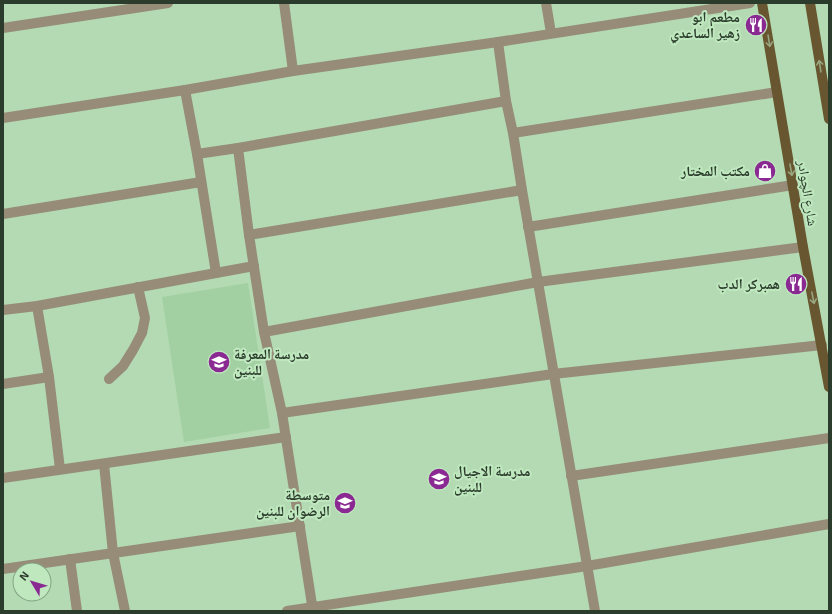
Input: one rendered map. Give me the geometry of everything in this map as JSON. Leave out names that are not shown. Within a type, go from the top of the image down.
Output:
[{"type":"main road","name":"شارع الچوادر","points":[[762,3],[803,247],[829,387]]},
{"type":"main road","points":[[810,3],[829,118]]},
{"type":"street","points":[[3,28],[168,3]]},
{"type":"street","points":[[284,3],[293,71]]},
{"type":"street","points":[[546,3],[550,33]]},
{"type":"street","points":[[3,118],[185,90],[293,71],[498,42],[750,3]]},
{"type":"street","points":[[498,42],[506,101],[514,133],[528,227],[595,611]]},
{"type":"street","points":[[185,90],[216,273]]},
{"type":"street","points":[[514,133],[777,92]]},
{"type":"street","points":[[197,154],[506,101]]},
{"type":"street","points":[[238,148],[249,235],[264,332],[282,413],[313,609]]},
{"type":"street","points":[[3,214],[201,182]]},
{"type":"street","points":[[528,227],[793,185]]},
{"type":"street","points":[[249,235],[522,190]]},
{"type":"street","points":[[264,332],[538,282],[803,247]]},
{"type":"street","points":[[3,310],[37,306],[254,266]]},
{"type":"street","points":[[109,379],[123,366],[142,333],[145,318],[138,287]]},
{"type":"street","points":[[37,306],[60,469]]},
{"type":"street","points":[[282,413],[553,374],[822,345]]},
{"type":"street","points":[[3,384],[48,377]]},
{"type":"street","points":[[3,478],[286,437]]},
{"type":"street","points":[[571,476],[829,438]]},
{"type":"street","points":[[104,464],[113,553],[124,611]]},
{"type":"street","points":[[287,611],[313,609],[587,566],[829,524]]},
{"type":"street","points":[[3,569],[300,526]]},
{"type":"street","points":[[70,559],[77,611]]},
{"type":"shaded area","points":[[248,283],[270,428],[184,442],[162,297]]},
{"type":"place","name":"مطعم ابو زهير الساعدي","points":[[756,25]]},
{"type":"place","name":"مكتب المختار","points":[[765,171]]},
{"type":"place","name":"همبركر الدب","points":[[796,284]]},
{"type":"place","name":"مدرسة المعرفة للبنين","points":[[219,362]]},
{"type":"place","name":"مدرسة الاجيال للبنين","points":[[439,479]]},
{"type":"place","name":"متوسطة الرضوان للبنين","points":[[345,503]]}]
